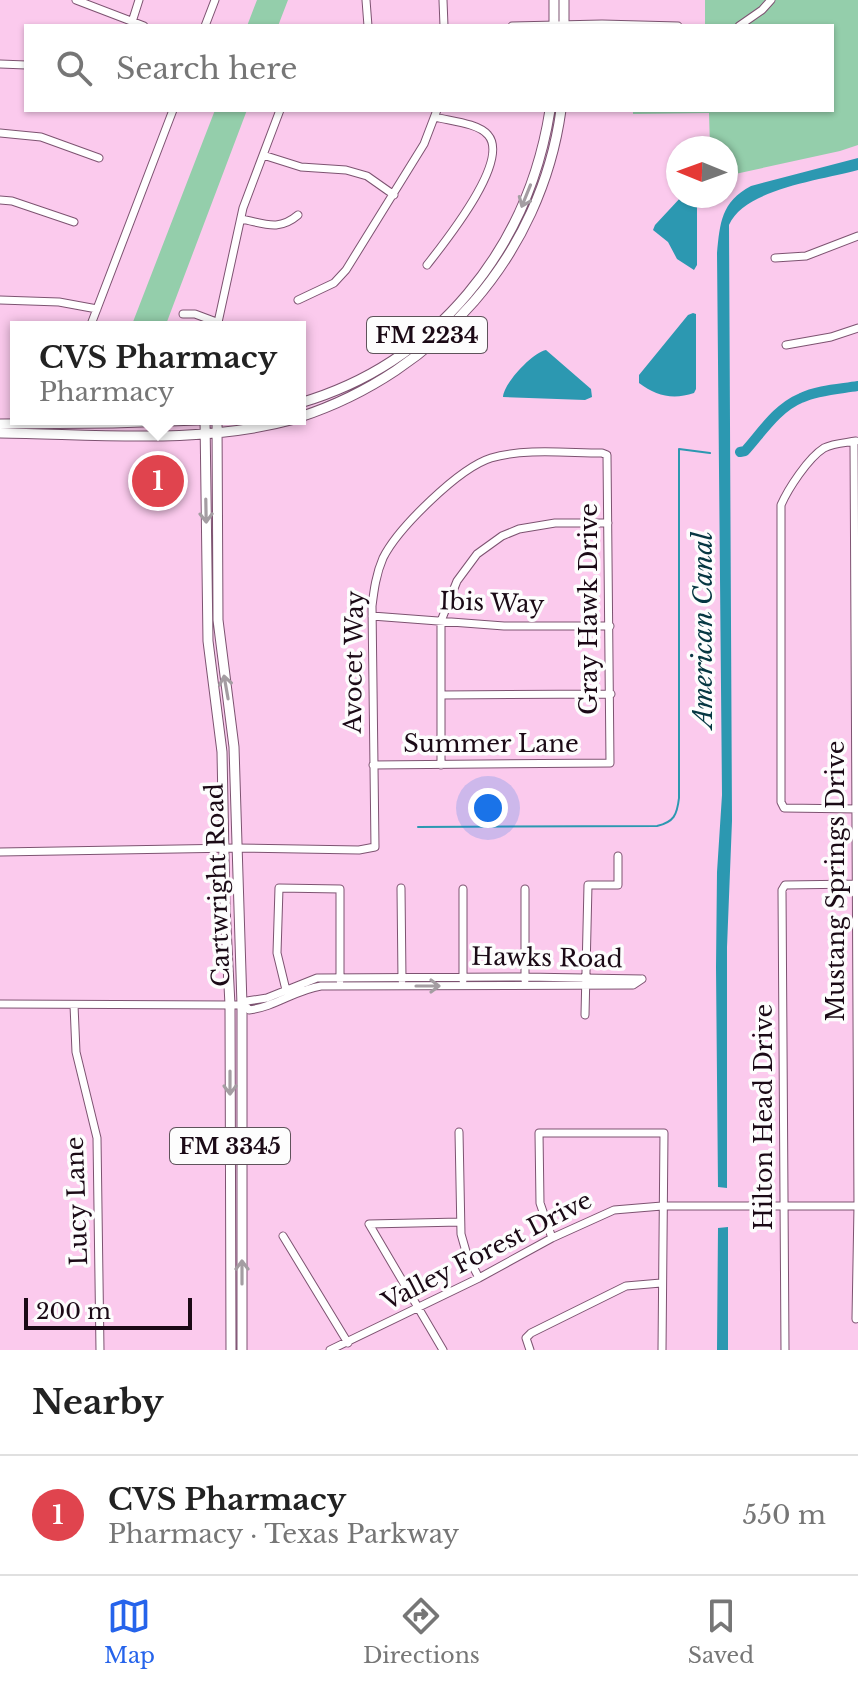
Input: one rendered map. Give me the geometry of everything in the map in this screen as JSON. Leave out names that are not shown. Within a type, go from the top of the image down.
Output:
[{"type":"main road","points":[[554,0],[554,24]]},
{"type":"main road","points":[[564,0],[564,24]]},
{"type":"main road","name":"FM 2234","points":[[306,401],[350,386],[393,361],[442,322],[473,287],[494,258],[526,199],[538,165],[550,112]]},
{"type":"main road","name":"FM 2234","points":[[306,415],[334,406],[388,377],[432,346],[467,310],[498,272],[529,218],[548,168],[561,112]]},
{"type":"main road","name":"Cartwright Road","points":[[205,425],[207,621],[222,752],[230,1005],[231,1350]]},
{"type":"main road","name":"Cartwright Road","points":[[217,425],[218,620],[235,771],[244,1005],[242,1350]]},
{"type":"main road","name":"FM 2234","points":[[0,433],[217,433],[268,425]]},
{"type":"main road","points":[[206,550],[218,549]]},
{"type":"main road","points":[[207,621],[218,620]]},
{"type":"main road","points":[[219,721],[231,719]]},
{"type":"main road","points":[[231,1179],[243,1178]]},
{"type":"street","points":[[76,0],[138,24]]},
{"type":"street","points":[[132,22],[139,0]]},
{"type":"street","points":[[206,24],[215,0]]},
{"type":"street","points":[[366,0],[368,24]]},
{"type":"street","points":[[443,0],[444,24]]},
{"type":"street","points":[[742,24],[771,0]]},
{"type":"street","points":[[0,64],[24,65]]},
{"type":"street","points":[[92,321],[172,112]]},
{"type":"street","points":[[220,321],[241,219],[279,112]]},
{"type":"street","points":[[298,300],[334,283],[346,270],[424,144],[436,113],[484,132],[491,141],[493,155],[466,214],[427,265]]},
{"type":"street","points":[[0,133],[41,137],[99,158]]},
{"type":"street","points":[[263,155],[301,167],[346,170],[367,176],[394,195]]},
{"type":"street","points":[[0,200],[12,201],[74,222]]},
{"type":"street","points":[[241,219],[278,226],[287,224],[298,215]]},
{"type":"street","points":[[775,258],[806,256],[858,236]]},
{"type":"street","points":[[0,300],[59,302],[97,309]]},
{"type":"street","points":[[183,314],[195,314],[209,321]]},
{"type":"street","points":[[786,345],[831,337],[858,328]]},
{"type":"street","points":[[856,442],[836,444],[818,453],[787,490],[781,505],[781,802],[784,808],[857,809]]},
{"type":"street","name":"Mustang Springs Drive","points":[[856,442],[856,1319]]},
{"type":"street","name":"Avocet Way","points":[[236,848],[359,850],[375,847],[372,616],[376,579],[384,557],[394,542],[456,477],[491,458],[511,454],[607,455]]},
{"type":"street","name":"Gray Hawk Drive","points":[[607,455],[610,763]]},
{"type":"street","points":[[441,765],[441,621],[449,596],[468,565],[477,554],[502,536],[536,525],[608,523]]},
{"type":"street","name":"Ibis Way","points":[[372,616],[504,626],[610,626]]},
{"type":"street","points":[[441,695],[611,694]]},
{"type":"street","name":"Summer Lane","points":[[373,765],[610,763]]},
{"type":"street","points":[[0,852],[236,848]]},
{"type":"street","points":[[585,1015],[588,885],[618,885],[618,856]]},
{"type":"street","name":"Hilton Head Drive","points":[[785,1350],[782,890],[785,885],[857,884]]},
{"type":"street","points":[[286,990],[277,953],[279,888],[340,889],[340,982]]},
{"type":"street","points":[[401,888],[402,986]]},
{"type":"street","points":[[463,889],[463,986]]},
{"type":"street","points":[[525,889],[525,986]]},
{"type":"street","name":"Hawks Road","points":[[0,1004],[244,1005],[249,1010],[265,1008],[312,988],[340,982],[402,977],[525,977],[585,982],[633,985],[642,979],[585,982],[525,986],[402,986],[340,982],[308,980],[267,998],[247,1001],[244,1005]]},
{"type":"street","name":"Lucy Lane","points":[[74,1005],[76,1052],[97,1138],[100,1350]]},
{"type":"street","points":[[459,1132],[463,1245],[479,1278]]},
{"type":"street","points":[[552,1238],[540,1203],[539,1133],[664,1133],[662,1350]]},
{"type":"street","name":"Valley Forest Drive","points":[[330,1350],[614,1210],[662,1206],[858,1206]]},
{"type":"street","points":[[443,1350],[369,1224],[460,1222]]},
{"type":"street","points":[[283,1236],[348,1343]]},
{"type":"street","points":[[530,1350],[526,1338],[531,1333],[626,1286],[661,1283]]},
{"type":"green space","points":[[257,0],[288,0],[279,24],[248,24]]},
{"type":"green space","points":[[705,0],[858,0],[858,145],[738,173],[738,136],[710,136],[709,113],[633,114],[633,112],[834,112],[834,24],[705,24]]},
{"type":"green space","points":[[214,112],[246,112],[167,321],[133,321]]},
{"type":"water","name":"American Canal","points":[[858,158],[858,170],[767,194],[737,213],[729,225],[732,821],[727,947],[727,1188],[718,1187],[716,967],[722,795],[717,253],[719,232],[727,208],[738,208],[738,195],[751,186]]},
{"type":"water","points":[[671,208],[697,208],[697,265],[694,270],[677,259],[668,242],[653,230]]},
{"type":"water","points":[[696,314],[694,393],[665,396],[639,383],[639,375],[688,315]]},
{"type":"water","points":[[546,350],[591,389],[592,397],[585,400],[503,397],[508,384],[520,369]]},
{"type":"water","points":[[728,1227],[728,1350],[717,1350],[718,1228]]},
{"type":"waterway","points":[[740,452],[745,451],[770,421],[792,402],[815,393],[858,386]]},
{"type":"waterway","points":[[418,827],[657,826],[674,817],[679,798],[679,449],[710,453]]},
{"type":"place","name":"CVS Pharmacy","points":[[158,481]]}]
